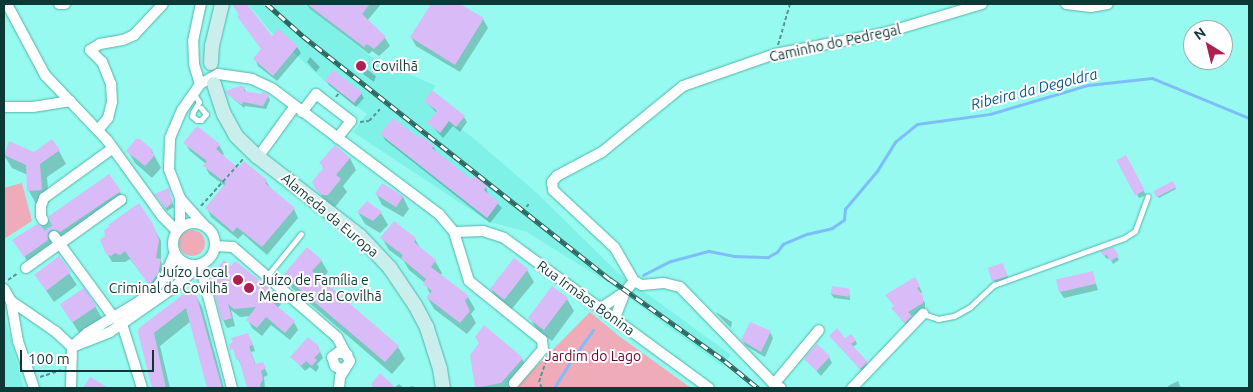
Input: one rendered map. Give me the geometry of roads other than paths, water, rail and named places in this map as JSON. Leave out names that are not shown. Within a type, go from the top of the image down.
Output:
[{"type":"main road","points":[[211,63],[212,46],[222,4]]},
{"type":"main road","name":"Alameda da Europa","points":[[214,84],[224,114],[236,136],[258,157],[360,236],[390,268],[415,304],[426,328],[440,368],[443,388]]},
{"type":"street","points":[[7,4],[38,64],[113,148],[162,216],[172,242],[174,256],[165,276],[155,288],[118,321],[110,332],[72,347]]},
{"type":"street","points":[[59,4],[65,4]]},
{"type":"street","points":[[98,130],[108,118],[112,102],[111,84],[102,62],[90,50],[100,44],[123,40],[134,35],[163,4]]},
{"type":"street","points":[[200,84],[194,64],[193,41],[201,4]]},
{"type":"street","name":"Caminho do Pedregal","points":[[634,281],[614,247],[552,190],[552,182],[557,176],[602,152],[684,86],[775,54],[888,32],[982,4]]},
{"type":"street","points":[[1066,4],[1091,7],[1108,4]]},
{"type":"street","points":[[118,321],[172,288],[213,254],[215,246],[210,230],[180,198],[169,169],[170,138],[182,110],[200,84],[218,74],[252,78],[273,89],[439,214],[454,232],[469,281],[542,340],[543,349],[514,383]]},
{"type":"street","points":[[258,157],[298,109],[316,94],[350,121],[337,138]]},
{"type":"street","points":[[4,107],[33,107],[71,101]]},
{"type":"street","points":[[43,220],[41,206],[44,198],[113,148]]},
{"type":"street","points":[[172,242],[179,229],[180,198]]},
{"type":"street","points":[[26,268],[57,240],[121,200]]},
{"type":"street","points":[[162,216],[179,229]]},
{"type":"street","points":[[179,229],[187,224],[204,225]]},
{"type":"street","name":"Rua Irmãos Bonina","points":[[454,232],[483,231],[504,238],[709,388]]},
{"type":"street","points":[[57,240],[118,321],[142,388]]},
{"type":"street","points":[[215,246],[233,248],[330,330],[348,355],[350,361],[340,377],[338,388]]},
{"type":"street","points":[[174,256],[183,263],[198,265]]},
{"type":"street","points":[[198,265],[232,388]]},
{"type":"street","points":[[601,308],[624,292],[634,281],[642,285],[664,284],[680,287],[777,386],[820,330]]},
{"type":"street","points":[[4,289],[11,301],[18,341],[34,388]]},
{"type":"street","points":[[615,318],[624,292]]},
{"type":"street","points":[[11,301],[56,332],[72,347],[71,388]]},
{"type":"street","points":[[852,388],[924,314]]},
{"type":"street","points":[[330,330],[335,344],[333,359],[338,388]]},
{"type":"street","points":[[333,359],[341,351],[348,355]]},
{"type":"street","points":[[333,359],[340,369],[345,368]]},
{"type":"lane","points":[[193,94],[199,102],[192,116],[197,120],[201,120],[206,114],[201,108]]},
{"type":"lane","points":[[924,314],[938,319],[954,316],[970,307],[994,285],[1124,238],[1135,231],[1148,196]]},
{"type":"lane","points":[[267,276],[301,234]]},
{"type":"waterway","name":"Ribeira da Degoldra","points":[[643,275],[671,261],[709,251],[734,256],[768,257],[777,252],[783,244],[807,234],[832,228],[844,220],[845,209],[877,171],[895,142],[917,124],[990,114],[1088,85],[1152,78],[1249,118]]},
{"type":"waterway","name":"Ribeira da Degoldra","points":[[554,388],[593,330]]},
{"type":"tunnel","points":[[43,220],[54,236]]},
{"type":"railway","points":[[267,4],[303,36],[610,279],[725,361],[758,388]]},
{"type":"place","name":"Covilhã","points":[[361,66]]},
{"type":"place","name":"Juízo Local Criminal da Covilhã","points":[[238,280]]},
{"type":"place","name":"Juízo de Família e Menores da Covilhã","points":[[249,288]]},
{"type":"park label","name":"Jardim do Lago","points":[[593,356]]}]
